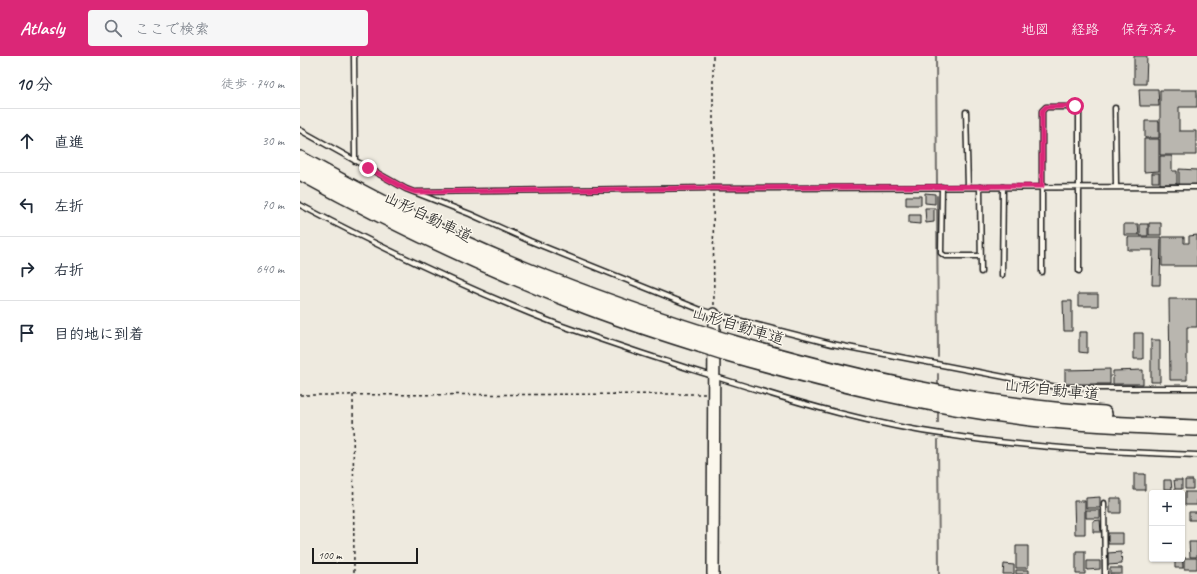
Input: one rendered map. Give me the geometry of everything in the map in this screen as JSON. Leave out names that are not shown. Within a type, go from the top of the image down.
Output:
[{"type":"highway","name":"山形自動車道","points":[[300,160],[390,214]]},
{"type":"highway","name":"山形自動車道","points":[[300,172],[409,223],[702,340],[786,370],[845,385],[958,408],[1031,418],[1100,424],[1197,428]]},
{"type":"highway","name":"山形自動車道","points":[[724,347],[958,397],[1100,414],[1197,418]]},
{"type":"street","points":[[713,574],[714,314]]},
{"type":"lane","points":[[354,56],[355,161]]},
{"type":"lane","points":[[1042,272],[1042,111],[1046,107],[1075,106],[1078,110],[1079,271]]},
{"type":"lane","points":[[1115,108],[1116,186]]},
{"type":"lane","points":[[966,112],[968,187]]},
{"type":"lane","points":[[300,130],[406,189],[470,214],[530,241],[714,314],[832,344],[1062,388],[1197,388]]},
{"type":"lane","points":[[415,192],[713,188],[1042,186],[1197,187]]},
{"type":"lane","points":[[942,187],[941,253],[945,256],[981,256]]},
{"type":"lane","points":[[980,187],[981,272]]},
{"type":"lane","points":[[1002,275],[1003,187]]},
{"type":"lane","points":[[300,205],[406,259],[480,292],[563,326],[640,353],[783,398],[834,412],[946,435],[1042,447],[1124,453],[1197,455]]},
{"type":"lane","points":[[1104,503],[1105,574]]},
{"type":"path","points":[[300,395],[714,394]]},
{"type":"path","points":[[353,395],[354,574]]},
{"type":"building","points":[[1134,56],[1147,56],[1146,84],[1134,84]]},
{"type":"building","points":[[1139,89],[1158,89],[1159,106],[1140,106]]},
{"type":"building","points":[[1160,90],[1197,90],[1197,107],[1179,107],[1179,131],[1196,131],[1196,155],[1160,155]]},
{"type":"building","points":[[1145,121],[1159,121],[1159,138],[1145,138]]},
{"type":"building","points":[[1144,139],[1159,139],[1159,171],[1144,172]]},
{"type":"building","points":[[1160,156],[1172,156],[1172,171],[1177,171],[1177,184],[1160,184]]},
{"type":"building","points":[[1179,169],[1197,170],[1197,185],[1179,185]]},
{"type":"building","points":[[1152,173],[1159,173],[1159,182],[1152,182]]},
{"type":"building","points":[[925,193],[935,194],[935,204],[925,203]]},
{"type":"building","points":[[906,196],[921,196],[921,205],[906,205]]},
{"type":"building","points":[[925,208],[934,208],[934,222],[926,223]]},
{"type":"building","points":[[909,215],[920,215],[920,224],[909,223]]},
{"type":"building","points":[[1149,223],[1161,223],[1161,235],[1149,235]]},
{"type":"building","points":[[1124,224],[1138,224],[1139,235],[1124,235]]},
{"type":"building","points":[[1140,224],[1148,224],[1148,236],[1140,236]]},
{"type":"building","points":[[1197,235],[1197,266],[1162,266],[1162,237],[1184,237],[1184,243],[1189,243],[1189,236]]},
{"type":"building","points":[[1128,237],[1161,237],[1160,285],[1152,285],[1153,250],[1128,250]]},
{"type":"building","points":[[1078,294],[1098,294],[1098,306],[1078,306]]},
{"type":"building","points":[[1169,299],[1197,299],[1197,327],[1187,327],[1187,380],[1170,380]]},
{"type":"building","points":[[1063,301],[1072,301],[1072,331],[1064,331]]},
{"type":"building","points":[[1079,332],[1087,332],[1087,353],[1079,352]]},
{"type":"building","points":[[1134,333],[1143,333],[1143,359],[1134,359]]},
{"type":"building","points":[[1151,340],[1160,340],[1160,382],[1151,382]]},
{"type":"building","points":[[1110,369],[1110,384],[1065,384],[1065,370]]},
{"type":"building","points":[[1143,370],[1143,384],[1113,384],[1113,371]]},
{"type":"building","points":[[1134,474],[1145,474],[1145,490],[1134,490]]},
{"type":"building","points":[[1164,480],[1171,480],[1172,489],[1164,489]]},
{"type":"building","points":[[1174,480],[1182,480],[1182,489],[1175,489]]},
{"type":"building","points":[[1185,480],[1193,480],[1193,489],[1185,489]]},
{"type":"building","points":[[1185,492],[1197,492],[1197,505],[1185,505]]},
{"type":"building","points":[[1100,497],[1100,508],[1086,508],[1086,498]]},
{"type":"building","points":[[1110,498],[1121,498],[1121,513],[1110,513]]},
{"type":"building","points":[[1074,501],[1085,501],[1085,534],[1075,534]]},
{"type":"building","points":[[1086,510],[1100,510],[1100,518],[1086,518]]},
{"type":"building","points":[[1189,512],[1197,512],[1197,520],[1189,520]]},
{"type":"building","points":[[1100,520],[1101,532],[1093,532],[1093,521]]},
{"type":"building","points":[[1108,533],[1123,533],[1123,544],[1108,544]]},
{"type":"building","points":[[1189,542],[1197,542],[1197,557],[1190,557]]},
{"type":"building","points":[[1016,546],[1028,546],[1028,568],[1016,568]]},
{"type":"building","points":[[1076,551],[1085,551],[1085,574],[1076,574]]},
{"type":"building","points":[[1121,552],[1122,564],[1108,565],[1108,553]]},
{"type":"building","points":[[1185,558],[1197,558],[1197,569],[1184,569]]},
{"type":"building","points":[[1087,561],[1100,561],[1100,569],[1087,570]]},
{"type":"building","points":[[1175,562],[1183,562],[1183,568],[1175,568]]},
{"type":"building","points":[[1004,564],[1014,565],[1014,574],[1003,574]]},
{"type":"building","points":[[1110,568],[1122,568],[1122,574],[1110,574]]},
{"type":"building","points":[[1016,570],[1029,570],[1029,574],[1016,574]]},
{"type":"waterway","points":[[936,56],[937,186]]},
{"type":"waterway","points":[[937,196],[938,357]]},
{"type":"waterway","points":[[938,374],[938,385]]},
{"type":"waterway","points":[[938,411],[938,423]]},
{"type":"waterway","points":[[938,440],[939,574]]},
{"type":"route","points":[[368,168],[406,189],[415,192],[1042,186],[1042,111],[1046,107],[1075,106]]}]
